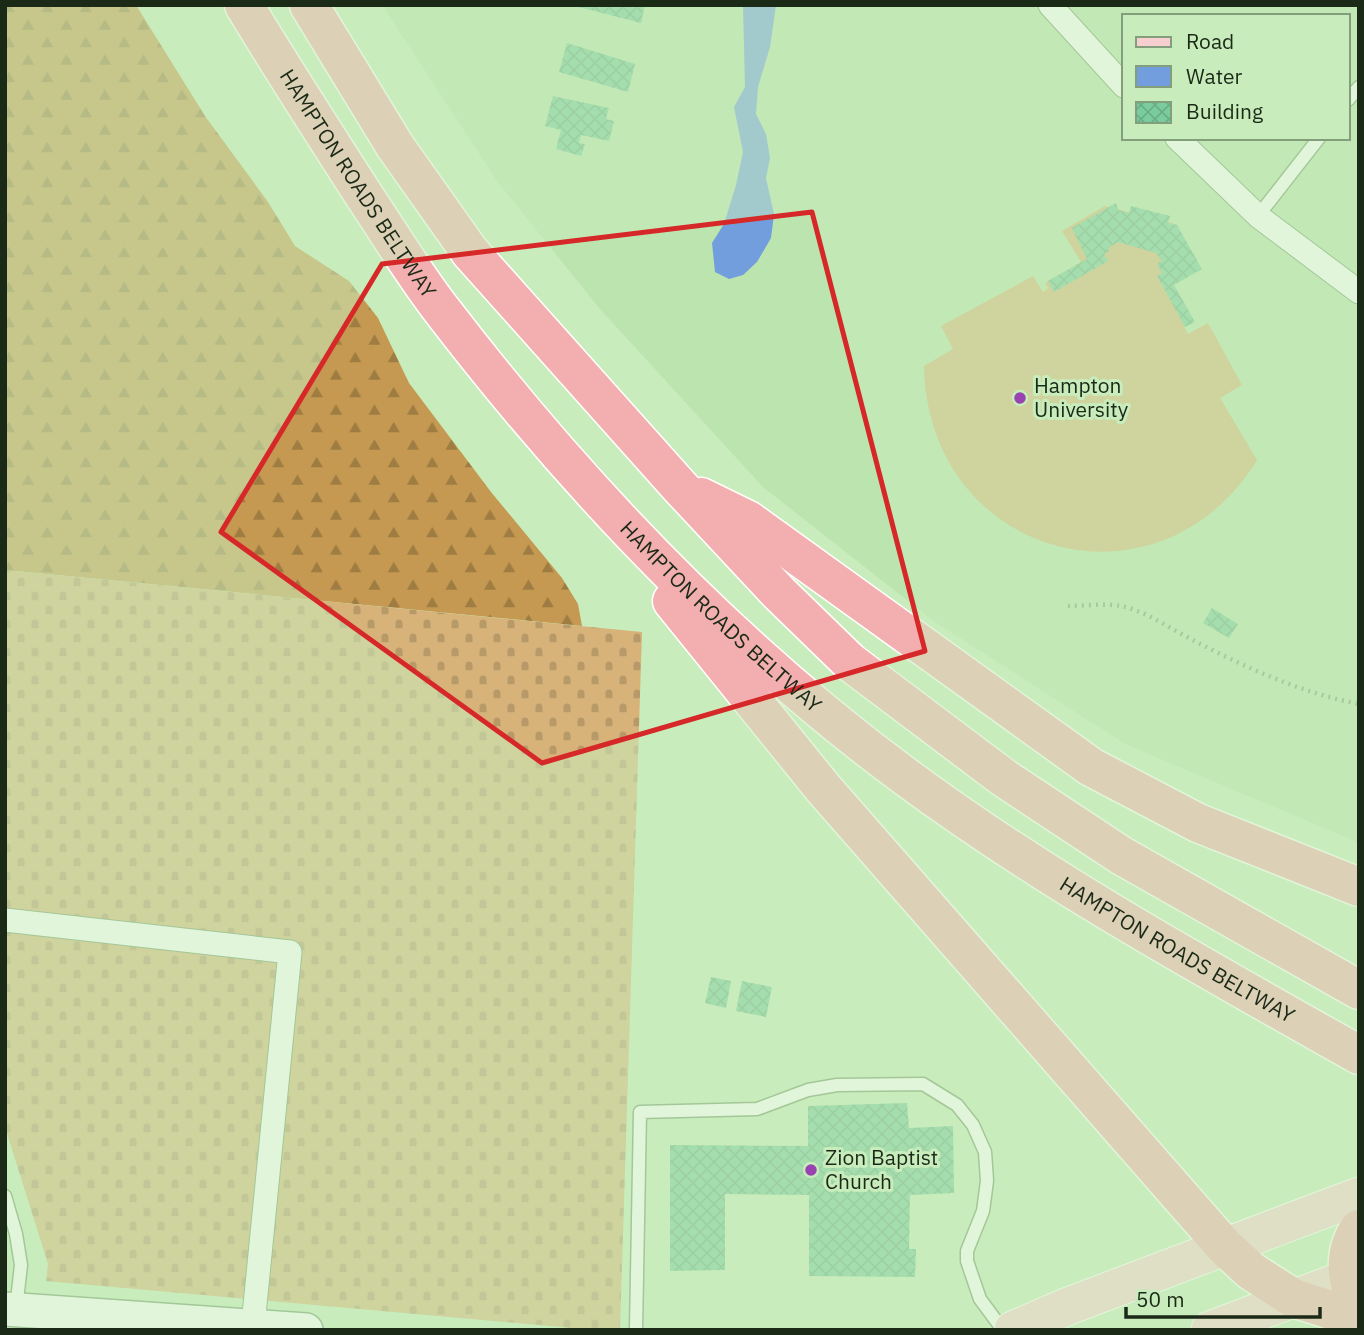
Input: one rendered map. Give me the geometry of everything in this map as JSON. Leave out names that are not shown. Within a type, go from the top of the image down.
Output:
[{"type":"highway","points":[[222,5],[301,99]]},
{"type":"highway","name":"HAMPTON ROADS BELTWAY","points":[[244,5],[301,99],[442,311],[542,433],[629,530],[725,624],[774,670],[907,778],[1010,848],[1117,915],[1359,1055]]},
{"type":"highway","points":[[309,5],[395,146],[470,252],[680,487],[778,592],[850,662],[1004,778],[1122,856],[1359,990]]},
{"type":"highway","points":[[542,433],[681,612],[823,788],[1224,1246],[1251,1271],[1293,1298],[1359,1319]]},
{"type":"highway","points":[[680,487],[748,520],[1091,767],[1198,823],[1359,887]]},
{"type":"highway","points":[[1355,1286],[1349,1250],[1359,1229]]},
{"type":"main road","points":[[1013,1330],[1066,1307],[1359,1196]]},
{"type":"main road","points":[[1210,1330],[1293,1298],[1355,1286]]},
{"type":"main road","points":[[11,1309],[59,1322],[253,1325],[306,1330]]},
{"type":"street","points":[[1051,5],[1122,84]]},
{"type":"street","points":[[1179,140],[1258,216],[1359,292]]},
{"type":"street","points":[[5,919],[290,952],[253,1325]]},
{"type":"lane","points":[[1258,216],[1317,140]]},
{"type":"lane","points":[[636,1330],[640,1112],[757,1109],[808,1090],[837,1085],[923,1084],[957,1105],[973,1125],[985,1152],[988,1181],[983,1211],[967,1251],[967,1261],[980,1299],[1003,1330]]},
{"type":"lane","points":[[5,1196],[20,1257],[11,1309]]},
{"type":"path","points":[[1068,606],[1120,606],[1154,618],[1189,638],[1260,671],[1330,698],[1359,704]]},
{"type":"highlighted area","points":[[812,212],[925,651],[542,763],[221,532],[382,264]]},
{"type":"shaded area","name":"Hampton University","points":[[382,5],[1359,5],[1359,843],[1125,744],[935,622],[763,487],[600,309],[497,181]]},
{"type":"green space","points":[[5,5],[136,5],[205,116],[268,202],[295,246],[349,281],[378,318],[409,383],[491,492],[562,578],[578,604],[582,626],[5,570]]},
{"type":"green space","points":[[1105,206],[1175,224],[1201,269],[1172,285],[1192,322],[1184,327],[1188,334],[1208,323],[1242,385],[1220,398],[1257,460],[1214,510],[1163,540],[1108,552],[1054,545],[1004,522],[963,484],[935,431],[924,366],[953,349],[941,326],[1033,276],[1043,292],[1048,288],[1045,283],[1081,262],[1062,231]]},
{"type":"green space","points":[[5,570],[642,632],[620,1330],[594,1330],[46,1281],[48,1264],[5,1127]]},
{"type":"water","points":[[743,5],[776,5],[770,47],[758,87],[756,114],[766,134],[770,158],[766,178],[774,214],[771,238],[757,262],[743,275],[729,279],[715,272],[712,243],[724,224],[743,152],[734,107],[745,87]]},
{"type":"building","points":[[571,5],[645,5],[641,23]]},
{"type":"building","points":[[567,43],[635,64],[628,92],[559,72]]},
{"type":"building","points":[[553,96],[609,108],[606,119],[614,121],[609,141],[581,135],[579,143],[585,144],[581,156],[556,149],[561,130],[545,126]]},
{"type":"building","points":[[1116,203],[1118,210],[1129,213],[1131,206],[1170,216],[1168,223],[1177,225],[1202,269],[1174,285],[1195,322],[1185,327],[1157,276],[1162,273],[1157,264],[1162,261],[1156,253],[1118,242],[1104,254],[1108,261],[1054,292],[1048,281],[1087,259],[1072,228]]},
{"type":"building","points":[[1212,608],[1238,624],[1229,638],[1203,623]]},
{"type":"building","points":[[711,977],[731,981],[726,1008],[705,1003]]},
{"type":"building","points":[[742,981],[772,987],[766,1017],[736,1011]]},
{"type":"building","name":"Zion Baptist Church","points":[[907,1103],[909,1128],[953,1126],[954,1193],[910,1195],[909,1249],[916,1249],[915,1277],[809,1276],[809,1195],[725,1194],[725,1270],[670,1271],[670,1145],[808,1146],[808,1106]]},
{"type":"place","name":"Hampton University","points":[[1020,398]]},
{"type":"place","name":"Zion Baptist Church","points":[[811,1170]]}]
